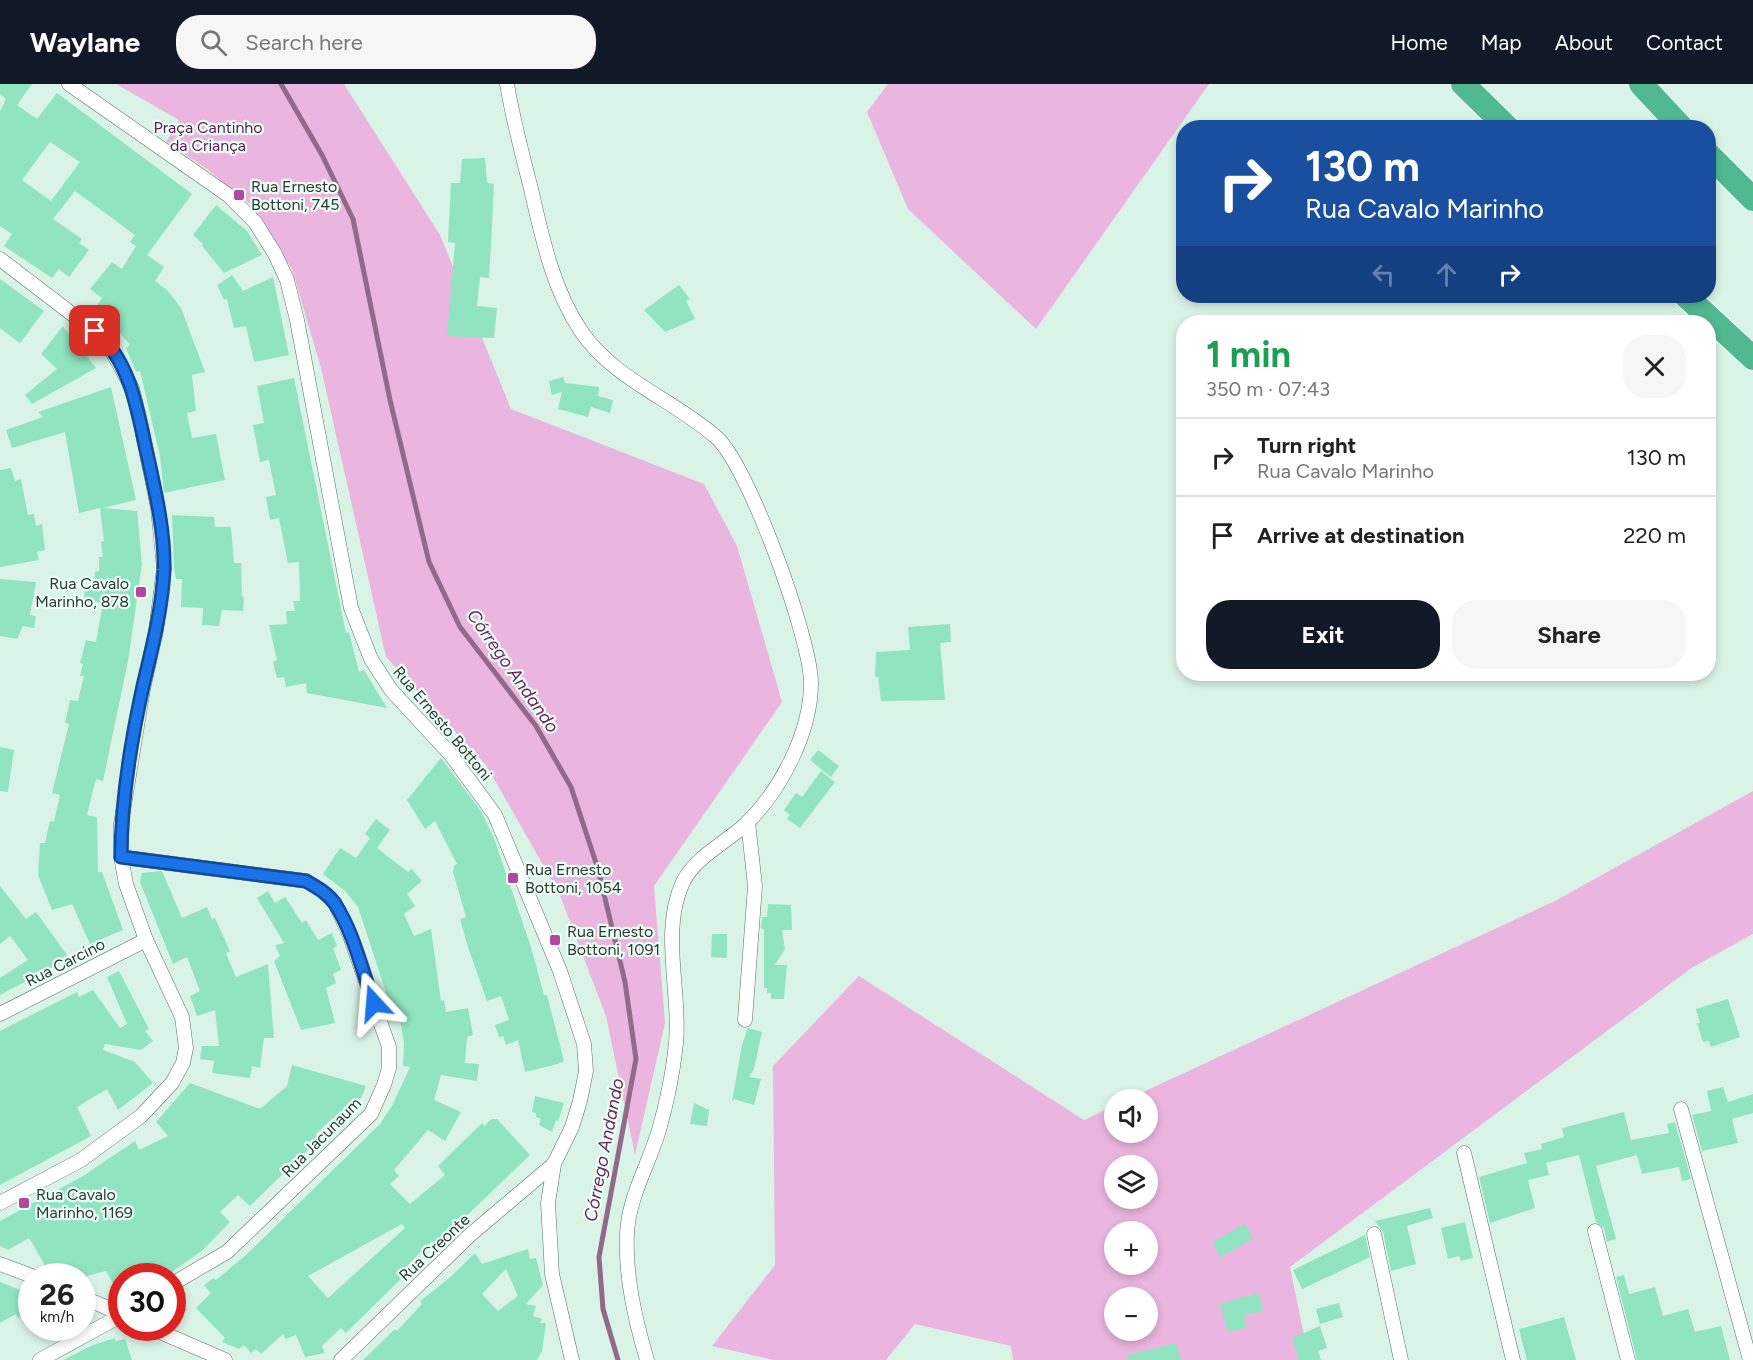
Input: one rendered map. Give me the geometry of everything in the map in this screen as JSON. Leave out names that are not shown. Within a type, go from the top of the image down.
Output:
[{"type":"highway","points":[[1463,84],[1500,120]]},
{"type":"highway","points":[[1641,84],[1675,120]]},
{"type":"highway","points":[[1716,162],[1753,199]]},
{"type":"highway","points":[[1694,303],[1707,315]]},
{"type":"highway","points":[[1716,324],[1753,358]]},
{"type":"street","name":"Rua Ernesto Bottoni","points":[[69,84],[228,195],[255,222],[275,254],[287,280],[297,320],[351,608],[371,659],[391,690],[451,755],[495,814],[560,971],[584,1044],[586,1071],[572,1127],[554,1164],[548,1203],[552,1274],[572,1360]]},
{"type":"street","points":[[507,84],[541,233],[560,291],[579,329],[597,353],[720,439],[734,461],[754,503],[781,570],[804,639],[811,680],[810,704],[802,734],[787,770],[748,822],[686,876],[675,901],[673,937],[679,1020],[675,1053],[659,1132],[637,1187],[627,1230],[631,1296],[647,1360]]},
{"type":"street","points":[[0,258],[106,340],[119,360],[132,388],[156,498],[162,544],[162,592],[121,824],[121,857],[126,884],[146,940],[182,1017],[186,1048],[183,1063],[160,1098],[112,1139],[81,1160],[0,1203]]},
{"type":"street","points":[[745,1020],[755,886],[748,822]]},
{"type":"street","name":"Rua Jacunaum","points":[[121,857],[306,881],[322,891],[335,903],[350,936],[389,1047],[389,1068],[371,1114],[227,1252],[186,1276]]},
{"type":"street","name":"Rua Carcino","points":[[0,1014],[146,940]]},
{"type":"street","points":[[1681,1109],[1750,1360]]},
{"type":"street","points":[[1464,1153],[1513,1360]]},
{"type":"street","name":"Rua Creonte","points":[[340,1360],[470,1235],[554,1164]]},
{"type":"street","points":[[1595,1231],[1628,1360]]},
{"type":"street","points":[[1374,1234],[1401,1360]]},
{"type":"street","points":[[0,1264],[18,1271]]},
{"type":"street","points":[[40,1360],[108,1322]]},
{"type":"street","points":[[181,1341],[225,1360]]},
{"type":"green space","name":"Praça Cantinho da Criança","points":[[116,84],[344,84],[440,235],[511,409],[704,484],[737,546],[782,702],[654,886],[665,1023],[635,1155],[606,1016],[559,893],[486,765],[386,657],[321,368],[292,269],[250,204],[207,169],[166,142],[179,120]]},
{"type":"green space","points":[[888,84],[1209,84],[1184,120],[1176,120],[1176,131],[1036,329],[908,209],[867,112]]},
{"type":"green space","points":[[1753,791],[1753,934],[1693,967],[1290,1267],[1309,1360],[1013,1360],[1011,1346],[915,1324],[886,1360],[774,1360],[712,1346],[775,1265],[773,1066],[859,976],[1084,1120],[1104,1111],[1104,1143],[1158,1143],[1158,1089],[1150,1089],[1555,901]]},
{"type":"building","points":[[0,84],[32,84],[17,105],[37,119],[57,93],[192,194],[147,255],[164,267],[155,281],[167,290],[181,308],[205,372],[192,375],[196,411],[187,413],[192,438],[216,434],[225,480],[164,493],[160,456],[140,371],[136,372],[126,348],[130,345],[107,318],[94,310],[102,298],[90,289],[112,262],[122,269],[136,246],[130,242],[135,235],[75,191],[53,219],[82,239],[79,243],[89,250],[69,277],[59,269],[52,278],[4,246],[12,234],[0,226],[0,111],[6,99],[0,94]],"holes":[[[50,142],[80,162],[51,201],[22,180]]]},
{"type":"building","points":[[485,158],[487,183],[494,184],[491,245],[489,278],[480,277],[477,306],[497,308],[494,338],[447,336],[455,243],[448,242],[451,183],[460,183],[462,159]]},
{"type":"building","points":[[216,205],[247,231],[262,255],[224,273],[202,246],[203,244],[193,235]]},
{"type":"building","points":[[232,275],[243,291],[273,277],[289,355],[254,362],[246,326],[234,328],[227,299],[224,300],[217,285]]},
{"type":"building","points":[[0,279],[44,311],[20,343],[0,328]]},
{"type":"building","points":[[679,285],[690,299],[686,301],[695,319],[665,332],[644,310]]},
{"type":"building","points":[[63,326],[96,368],[32,404],[25,395],[57,369],[41,354]]},
{"type":"building","points":[[563,377],[565,383],[599,387],[598,396],[613,400],[610,413],[591,407],[588,417],[558,409],[562,392],[552,395],[549,381]]},
{"type":"building","points":[[294,378],[346,633],[349,632],[359,672],[364,670],[387,708],[307,693],[306,683],[286,687],[284,677],[277,678],[273,662],[277,660],[269,625],[287,624],[286,611],[295,611],[293,601],[300,601],[299,562],[288,563],[279,518],[270,520],[266,497],[276,495],[269,460],[260,462],[253,425],[264,423],[257,386]]},
{"type":"building","points":[[111,387],[136,500],[103,508],[137,511],[142,564],[128,661],[103,781],[96,779],[87,815],[97,817],[98,872],[102,872],[123,930],[90,944],[72,904],[52,910],[38,875],[40,843],[45,843],[50,821],[54,822],[60,795],[52,793],[69,724],[65,723],[70,700],[78,701],[84,676],[80,676],[83,664],[80,663],[86,640],[96,642],[103,603],[84,601],[85,586],[93,586],[95,572],[99,571],[99,557],[103,557],[101,542],[104,541],[100,508],[79,513],[65,432],[12,448],[6,430],[43,417],[38,412]]},
{"type":"building","points":[[11,468],[15,481],[21,479],[28,515],[34,514],[36,526],[42,524],[45,550],[37,552],[39,560],[0,567],[0,470]]},
{"type":"building","points":[[172,515],[214,517],[215,527],[231,527],[234,563],[241,563],[243,611],[222,610],[219,626],[202,625],[203,608],[181,607],[182,579],[176,579],[174,567]]},
{"type":"building","points":[[0,579],[36,582],[30,615],[36,616],[34,628],[23,626],[17,639],[0,636]]},
{"type":"building","points":[[950,624],[951,642],[940,643],[945,700],[881,701],[878,677],[875,677],[876,652],[910,650],[908,627]]},
{"type":"building","points":[[0,747],[14,750],[8,792],[0,791]]},
{"type":"building","points":[[818,750],[839,766],[831,777],[810,760]]},
{"type":"building","points":[[441,758],[481,811],[494,838],[531,947],[544,995],[547,995],[564,1061],[558,1064],[525,1072],[518,1040],[506,1045],[503,1036],[499,1037],[495,1025],[509,1020],[501,996],[487,1001],[468,947],[460,919],[466,917],[453,872],[457,864],[435,821],[425,829],[407,800]]},
{"type":"building","points":[[821,771],[835,782],[800,828],[787,819],[790,815],[784,810],[796,793],[802,797]]},
{"type":"building","points":[[376,819],[390,830],[377,848],[408,872],[412,869],[422,881],[407,894],[415,906],[404,914],[414,936],[431,929],[441,1001],[444,1000],[446,1012],[468,1008],[473,1035],[467,1037],[465,1063],[479,1064],[477,1081],[441,1075],[434,1100],[461,1112],[445,1141],[428,1130],[394,1170],[399,1176],[390,1184],[410,1204],[445,1175],[438,1166],[482,1123],[484,1126],[492,1119],[497,1119],[530,1155],[436,1245],[432,1241],[404,1269],[407,1273],[346,1333],[341,1328],[322,1346],[325,1353],[305,1357],[296,1335],[286,1339],[283,1334],[261,1354],[256,1349],[251,1353],[244,1345],[239,1349],[222,1342],[225,1338],[196,1308],[211,1293],[204,1285],[214,1278],[216,1280],[247,1254],[380,1124],[393,1104],[410,1067],[403,1066],[404,1043],[400,1019],[395,1020],[358,907],[345,891],[323,874],[340,848],[356,858],[370,838],[365,834]],"holes":[[[402,1224],[405,1228],[328,1298],[308,1276]]]},
{"type":"building","points":[[162,871],[182,918],[207,907],[212,919],[215,918],[230,951],[226,953],[236,977],[268,964],[274,1038],[264,1038],[260,1068],[252,1066],[250,1078],[212,1073],[214,1061],[200,1059],[202,1046],[219,1046],[215,1010],[197,1016],[190,996],[200,991],[187,957],[173,964],[140,882],[142,873]]},
{"type":"building","points":[[0,886],[26,919],[36,912],[67,955],[59,960],[61,963],[0,995],[0,978],[28,960],[10,936],[0,944]]},
{"type":"building","points":[[268,891],[275,903],[285,897],[302,923],[306,920],[318,940],[332,933],[337,946],[333,948],[341,970],[333,974],[336,983],[326,988],[335,1023],[301,1030],[274,961],[280,956],[275,945],[284,943],[257,898]]},
{"type":"building","points":[[768,904],[791,905],[792,930],[782,930],[785,949],[775,965],[787,965],[784,999],[771,999],[771,993],[767,993],[767,988],[764,988],[764,929],[761,928],[762,917],[767,917]]},
{"type":"building","points":[[712,934],[727,934],[727,958],[711,957]]},
{"type":"building","points":[[119,971],[149,1029],[145,1031],[153,1041],[141,1050],[105,1044],[103,1050],[135,1062],[153,1083],[118,1110],[107,1089],[77,1107],[91,1136],[0,1185],[0,1031],[77,992],[79,997],[93,990],[120,1028],[127,1024],[107,977]]},
{"type":"building","points":[[1728,999],[1740,1037],[1711,1047],[1709,1041],[1703,1042],[1697,1023],[1700,1023],[1696,1009]]},
{"type":"building","points":[[748,1028],[762,1032],[754,1069],[749,1077],[761,1079],[754,1105],[734,1099],[732,1102],[742,1045]]},
{"type":"building","points":[[292,1065],[366,1086],[361,1098],[339,1122],[333,1118],[316,1134],[320,1138],[250,1206],[238,1195],[220,1212],[230,1222],[203,1250],[184,1263],[108,1263],[108,1275],[106,1271],[96,1274],[96,1263],[44,1263],[29,1238],[8,1250],[0,1246],[0,1221],[83,1176],[135,1141],[139,1150],[168,1136],[156,1122],[190,1083],[260,1109],[287,1086]]},
{"type":"building","points":[[1723,1087],[1728,1102],[1753,1094],[1753,1113],[1732,1119],[1738,1143],[1702,1151],[1692,1115],[1711,1111],[1707,1091]]},
{"type":"building","points":[[535,1096],[564,1103],[552,1132],[539,1125],[541,1119],[532,1112]]},
{"type":"building","points":[[694,1103],[709,1110],[707,1126],[690,1124]]},
{"type":"building","points":[[1624,1112],[1631,1140],[1669,1133],[1667,1124],[1675,1122],[1691,1179],[1682,1181],[1679,1167],[1642,1174],[1637,1155],[1596,1166],[1616,1239],[1607,1242],[1604,1228],[1596,1222],[1579,1155],[1546,1163],[1549,1175],[1528,1180],[1535,1208],[1490,1223],[1479,1177],[1527,1163],[1524,1153],[1542,1149],[1541,1144],[1564,1137],[1562,1128]]},
{"type":"building","points":[[1430,1208],[1433,1218],[1407,1226],[1416,1264],[1391,1271],[1383,1232],[1375,1221]]},
{"type":"building","points":[[1465,1222],[1473,1258],[1461,1261],[1459,1256],[1448,1259],[1441,1228]]},
{"type":"building","points":[[1245,1224],[1253,1239],[1220,1257],[1213,1242]]},
{"type":"building","points":[[1365,1235],[1370,1257],[1302,1289],[1293,1270]]},
{"type":"building","points":[[528,1249],[530,1259],[536,1258],[543,1285],[526,1304],[536,1306],[533,1316],[542,1319],[540,1323],[546,1323],[542,1351],[537,1360],[363,1360],[395,1329],[397,1331],[422,1304],[420,1301],[447,1280],[475,1253],[482,1264]],"holes":[[[506,1269],[518,1296],[498,1311],[482,1294]]]},
{"type":"building","points":[[1624,1275],[1629,1294],[1655,1287],[1663,1316],[1688,1309],[1695,1332],[1721,1326],[1730,1360],[1637,1360],[1616,1277]]},
{"type":"building","points":[[0,1282],[18,1289],[18,1318],[16,1314],[0,1323]]},
{"type":"building","points":[[1259,1293],[1263,1311],[1244,1315],[1246,1328],[1228,1332],[1220,1304]]},
{"type":"building","points":[[1339,1303],[1343,1317],[1320,1324],[1316,1309]]},
{"type":"building","points":[[1564,1317],[1576,1360],[1527,1360],[1519,1329]]},
{"type":"building","points":[[1320,1326],[1327,1348],[1318,1351],[1321,1360],[1299,1360],[1292,1338]]},
{"type":"building","points":[[108,1340],[126,1341],[132,1360],[63,1360]]},
{"type":"building","points":[[1176,1343],[1181,1360],[1128,1360],[1128,1355]]},
{"type":"waterway","name":"Córrego Andando","points":[[281,84],[322,155],[353,219],[390,400],[429,562],[460,627],[536,726],[571,787],[598,869],[625,982],[636,1059],[599,1257],[603,1309],[618,1360]]},
{"type":"place","name":"Rua Ernesto Bottoni, 745","points":[[239,195]]},
{"type":"place","name":"Rua Cavalo Marinho, 878","points":[[141,592]]},
{"type":"place","name":"Rua Ernesto Bottoni, 1054","points":[[513,878]]},
{"type":"place","name":"Rua Ernesto Bottoni, 1091","points":[[555,940]]},
{"type":"place","name":"Rua Cavalo Marinho, 1169","points":[[24,1203]]},
{"type":"route","points":[[95,331],[106,340],[119,360],[132,388],[158,508],[164,568],[156,631],[143,689],[121,824],[121,857],[306,881],[335,903],[350,936],[374,1003]]}]
